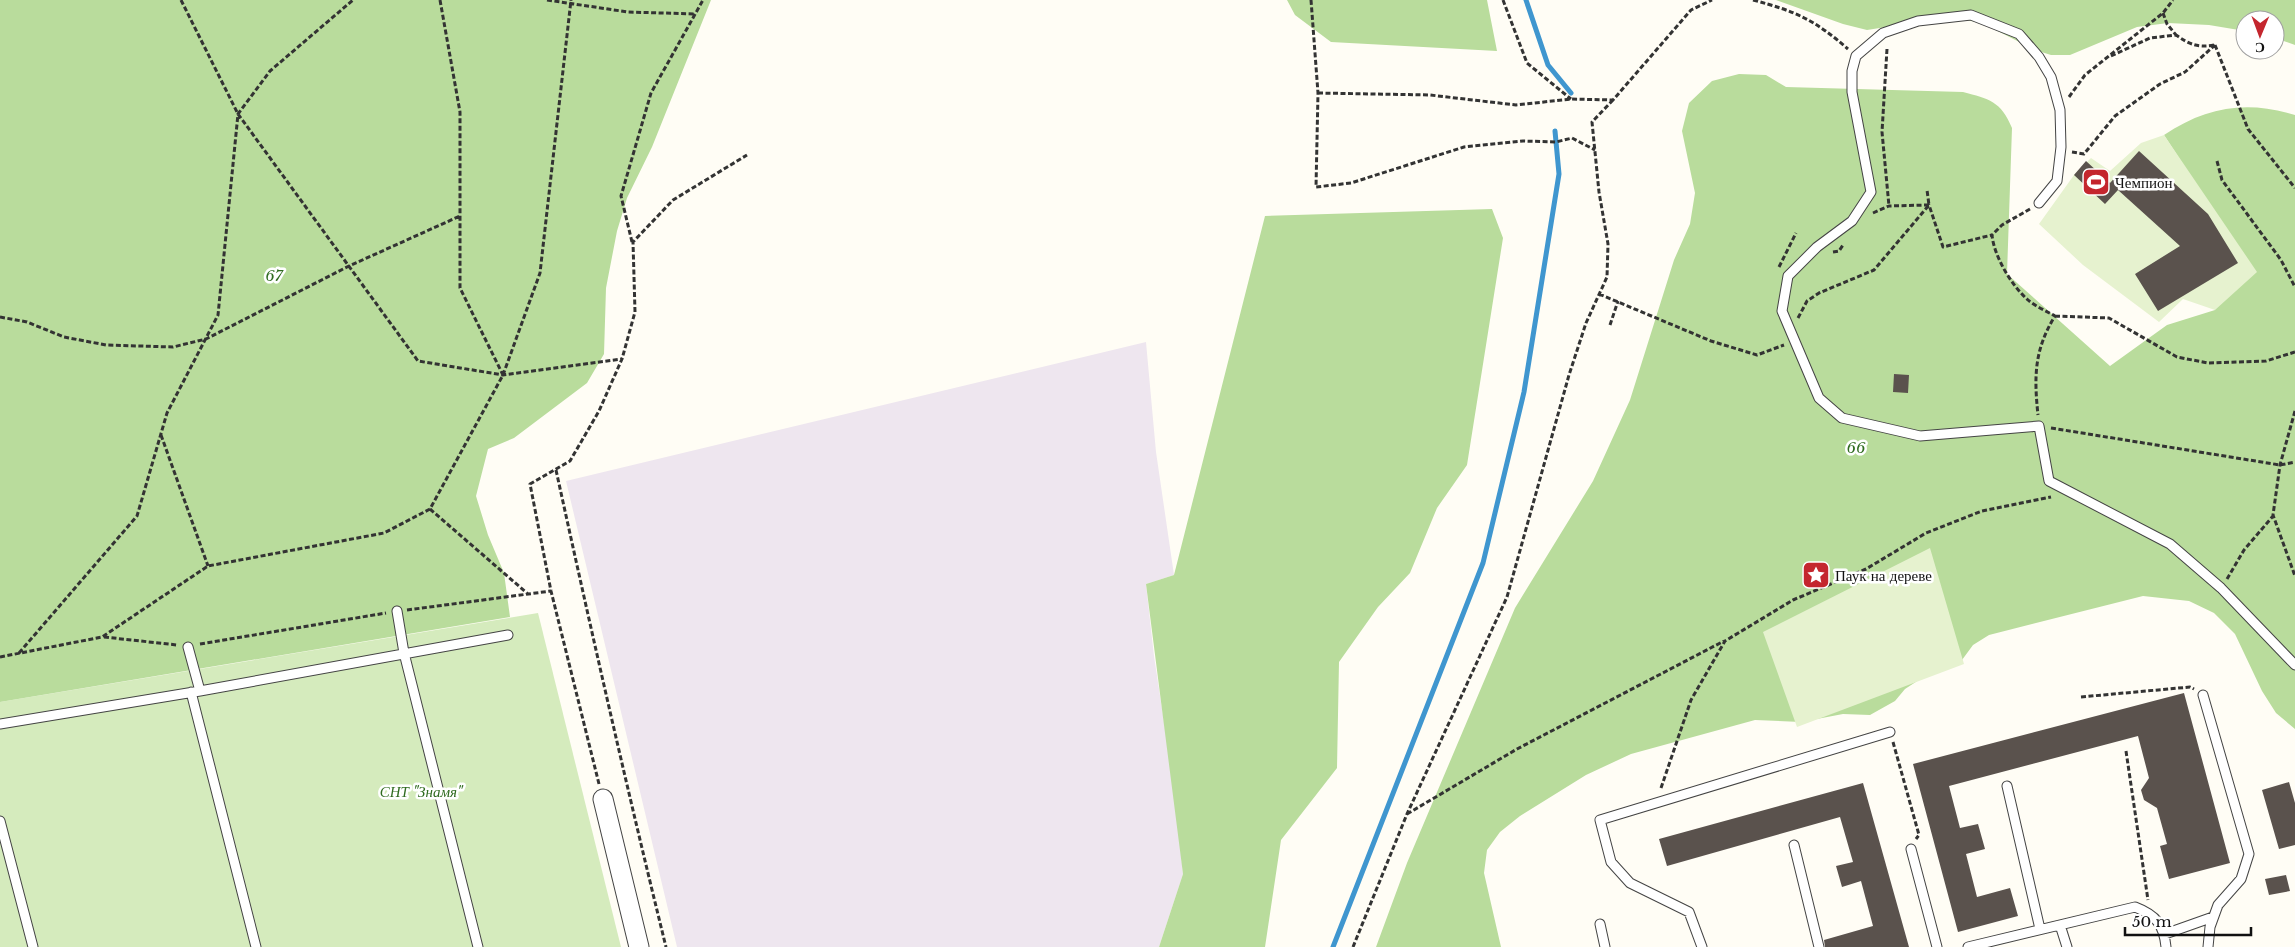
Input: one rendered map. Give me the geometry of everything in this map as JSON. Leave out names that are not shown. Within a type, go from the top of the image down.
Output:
[{"type":"street","points":[[603,799],[639,947]]},
{"type":"lane","points":[[2039,203],[2057,180],[2060,150],[2060,110],[2051,77],[2039,57],[2019,34],[1971,16],[1918,21],[1883,33],[1856,56],[1852,71],[1852,92],[1871,192],[1852,221],[1816,247],[1788,276],[1782,310],[1819,398],[1842,418],[1920,436],[2039,426],[2050,481],[2170,544],[2222,588],[2295,665]]},
{"type":"lane","points":[[397,611],[404,652],[478,947]]},
{"type":"lane","points":[[0,724],[508,635]]},
{"type":"lane","points":[[188,646],[196,691],[256,947]]},
{"type":"lane","points":[[2203,695],[2249,854],[2241,879],[2218,905],[2213,917],[2208,947]]},
{"type":"lane","points":[[1702,947],[1689,912],[1630,883],[1612,862],[1600,820],[1890,732]]},
{"type":"lane","points":[[2006,786],[2040,929]]},
{"type":"lane","points":[[0,821],[33,947]]},
{"type":"lane","points":[[1794,845],[1819,947]]},
{"type":"lane","points":[[1912,849],[1937,947]]},
{"type":"lane","points":[[1968,947],[2135,907],[2150,913],[2159,922],[2165,934],[2166,947]]},
{"type":"lane","points":[[2165,934],[2213,917]]},
{"type":"lane","points":[[1600,924],[1605,947]]},
{"type":"lane","points":[[2060,925],[2067,947]]},
{"type":"path","points":[[181,0],[238,114],[418,361],[503,375],[622,359]]},
{"type":"path","points":[[19,654],[137,516],[167,413],[218,315],[238,114],[270,71],[353,0]]},
{"type":"path","points":[[440,0],[460,112],[460,288],[503,375]]},
{"type":"path","points":[[547,0],[570,5],[628,12],[696,14]]},
{"type":"path","points":[[102,636],[208,566],[384,533],[430,510],[503,375],[540,273],[571,0]]},
{"type":"path","points":[[603,799],[551,591],[530,484],[570,461],[599,411],[622,359],[635,312],[632,242],[621,196],[651,93],[703,0]]},
{"type":"path","points":[[1310,0],[1318,92],[1316,187],[1350,183],[1464,147],[1522,141],[1556,142],[1572,138],[1595,151]]},
{"type":"path","points":[[1503,0],[1527,62],[1571,99]]},
{"type":"path","points":[[1353,947],[1407,814],[1507,597],[1569,375],[1586,323],[1607,277],[1608,244],[1598,192],[1592,122],[1691,10],[1712,0]]},
{"type":"path","points":[[1753,0],[1788,10],[1812,21],[1856,56]]},
{"type":"path","points":[[2060,110],[2085,75],[2163,13],[2173,0]]},
{"type":"path","points":[[2163,13],[2167,24],[2176,35],[2188,43],[2200,48],[2214,45]]},
{"type":"path","points":[[2106,58],[2150,38],[2176,35]]},
{"type":"path","points":[[2060,150],[2084,154],[2115,116],[2160,84],[2185,72],[2214,45]]},
{"type":"path","points":[[2214,45],[2248,128],[2295,188]]},
{"type":"path","points":[[1888,49],[1882,132],[1889,206],[1929,205]]},
{"type":"path","points":[[1318,92],[1430,95],[1516,105],[1571,99],[1613,100]]},
{"type":"path","points":[[632,242],[673,200],[747,155]]},
{"type":"path","points":[[2217,161],[2222,180],[2281,260],[2295,288]]},
{"type":"path","points":[[1926,190],[1943,248],[1992,235],[2002,225],[2039,203]]},
{"type":"path","points":[[1807,301],[1819,293],[1874,270],[1929,205]]},
{"type":"path","points":[[0,318],[28,322],[64,337],[106,345],[173,347],[206,339],[349,266],[460,216]]},
{"type":"path","points":[[1992,235],[1993,244],[2009,276],[2028,300],[2054,316],[2109,318],[2177,357],[2208,363],[2266,361],[2295,352]]},
{"type":"path","points":[[1599,294],[1711,341],[1757,355],[1784,345]]},
{"type":"path","points":[[1610,325],[1618,301]]},
{"type":"path","points":[[2054,316],[2044,334],[2038,351],[2035,384],[2039,426],[2280,465],[2295,462]]},
{"type":"path","points":[[2295,412],[2280,465],[2273,515],[2295,576]]},
{"type":"path","points":[[161,434],[208,566]]},
{"type":"path","points":[[556,470],[592,638],[615,725],[628,794],[666,947]]},
{"type":"path","points":[[1407,814],[1517,749],[1725,641],[1793,600],[1866,569],[1926,533],[1982,511],[2053,497],[2050,481]]},
{"type":"path","points":[[430,510],[528,594]]},
{"type":"path","points":[[2222,588],[2244,550],[2273,515]]},
{"type":"path","points":[[0,657],[102,636],[188,646],[397,611],[551,591]]},
{"type":"path","points":[[1656,803],[1691,700],[1725,641]]},
{"type":"path","points":[[2081,697],[2190,687],[2203,695]]},
{"type":"path","points":[[1890,732],[1919,835],[1912,849]]},
{"type":"path","points":[[2126,751],[2150,913]]},
{"type":"shaded area","points":[[1146,342],[1156,452],[1174,575],[1146,584],[1154,656],[1175,794],[1183,874],[1159,947],[677,947],[566,481]]},
{"type":"green space","name":"67","points":[[0,0],[711,0],[652,147],[627,198],[617,231],[606,288],[604,354],[587,383],[514,438],[488,449],[476,496],[488,535],[504,573],[510,617],[0,702]]},
{"type":"green space","points":[[1287,0],[1487,0],[1497,51],[1331,42],[1295,15]]},
{"type":"green space","points":[[1776,0],[2295,0],[2295,45],[2285,42],[2285,10],[2235,10],[2235,29],[2209,25],[2168,23],[2137,27],[2070,55],[2051,55],[2035,50],[1982,23],[1949,17],[1867,30],[1843,24]]},
{"type":"green space","name":"66","points":[[1739,74],[1766,75],[1786,87],[1963,92],[1993,102],[2003,112],[2012,128],[2007,274],[2110,366],[2167,325],[2215,310],[2188,172],[2164,135],[2195,118],[2227,109],[2243,107],[2260,108],[2295,115],[2295,729],[2276,713],[2262,691],[2235,634],[2214,613],[2189,601],[2143,596],[1989,635],[1973,645],[1962,660],[1928,674],[1905,689],[1895,701],[1870,715],[1843,714],[1801,722],[1755,720],[1631,754],[1586,775],[1520,816],[1500,832],[1487,850],[1484,873],[1501,947],[1376,947],[1407,863],[1515,608],[1593,481],[1630,400],[1674,260],[1690,224],[1695,193],[1682,131],[1689,103],[1712,81]]},
{"type":"green space","points":[[2164,135],[2257,272],[2215,310],[2183,299],[2159,322],[2083,265],[2039,224],[2074,175],[2091,158],[2110,171],[2141,143]]},
{"type":"green space","points":[[1492,209],[1503,238],[1467,465],[1437,508],[1410,573],[1378,607],[1339,662],[1337,768],[1281,840],[1265,947],[1159,947],[1183,874],[1146,584],[1174,575],[1265,216]]},
{"type":"green space","points":[[1930,548],[1964,664],[1797,727],[1763,632]]},
{"type":"green space","name":"СНТ \"Знамя\"","points":[[538,613],[621,947],[0,947],[0,702]]},
{"type":"building","points":[[2139,151],[2208,214],[2238,263],[2158,311],[2135,274],[2180,246],[2118,190],[2105,204],[2074,175],[2086,161],[2110,183]]},
{"type":"building","points":[[1894,374],[1909,375],[1908,393],[1893,392]]},
{"type":"building","points":[[2184,693],[2230,863],[2169,879],[2160,846],[2167,844],[2157,808],[2144,800],[2141,790],[2149,778],[2138,736],[1949,786],[1960,828],[1978,824],[1985,849],[1966,854],[1977,897],[2010,888],[2018,916],[1958,932],[1913,764]]},
{"type":"building","points":[[2289,782],[2295,803],[2295,845],[2279,849],[2262,790]]},
{"type":"building","points":[[1863,783],[1909,947],[1825,947],[1824,940],[1873,926],[1861,881],[1842,887],[1836,866],[1853,862],[1840,817],[1667,866],[1659,839]]},
{"type":"building","points":[[2286,875],[2290,891],[2269,895],[2265,879]]},
{"type":"waterway","points":[[1526,0],[1548,65],[1571,93]]},
{"type":"waterway","points":[[1333,947],[1483,563],[1524,392],[1559,174],[1555,131]]},
{"type":"place","name":"Чемпион","points":[[2096,182]]},
{"type":"place","name":"Паук на дереве","points":[[1816,575]]}]
